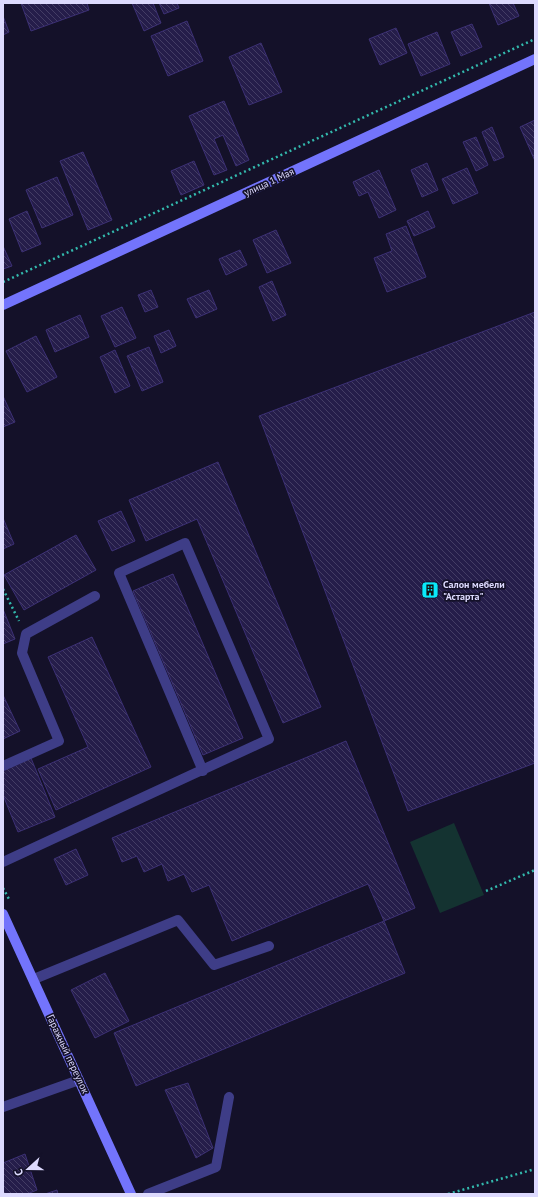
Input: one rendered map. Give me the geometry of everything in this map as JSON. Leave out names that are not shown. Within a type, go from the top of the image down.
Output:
[{"type":"street","name":"улица 1 Мая","points":[[3,305],[535,59]]},
{"type":"street","name":"Гаражный переулок","points":[[3,914],[131,1194]]},
{"type":"lane","points":[[3,862],[202,771],[269,739],[185,543],[119,573],[202,771]]},
{"type":"lane","points":[[3,766],[59,741],[22,653],[26,634],[95,596]]},
{"type":"lane","points":[[34,980],[178,920],[214,965],[269,946]]},
{"type":"lane","points":[[3,1107],[79,1080]]},
{"type":"lane","points":[[148,1194],[216,1167],[229,1097]]},
{"type":"path","points":[[3,282],[535,40]]},
{"type":"path","points":[[3,589],[26,634]]},
{"type":"path","points":[[486,891],[535,870]]},
{"type":"path","points":[[448,1194],[535,1170]]},
{"type":"green space","points":[[454,823],[484,895],[440,913],[410,842]]},
{"type":"building","points":[[21,3],[87,3],[89,10],[31,31]]},
{"type":"building","points":[[132,3],[153,3],[161,23],[144,31]]},
{"type":"building","points":[[159,3],[177,3],[179,8],[164,14]]},
{"type":"building","points":[[489,3],[513,3],[519,16],[498,25]]},
{"type":"building","points":[[3,16],[9,32],[3,35]]},
{"type":"building","points":[[187,21],[203,61],[168,76],[151,36]]},
{"type":"building","points":[[472,24],[482,47],[461,56],[451,32]]},
{"type":"building","points":[[396,28],[407,53],[380,65],[369,39]]},
{"type":"building","points":[[437,32],[450,64],[421,76],[408,44]]},
{"type":"building","points":[[261,43],[282,92],[249,105],[229,57]]},
{"type":"building","points":[[224,101],[249,160],[236,166],[223,135],[214,139],[227,170],[214,175],[189,116]]},
{"type":"building","points":[[535,120],[535,161],[520,127]]},
{"type":"building","points":[[492,127],[504,157],[494,161],[482,132]]},
{"type":"building","points":[[476,137],[488,165],[476,171],[463,142]]},
{"type":"building","points":[[83,152],[112,220],[88,230],[60,161]]},
{"type":"building","points":[[194,161],[204,185],[181,195],[171,171]]},
{"type":"building","points":[[427,163],[438,190],[422,197],[411,170]]},
{"type":"building","points":[[467,168],[478,193],[453,204],[442,179]]},
{"type":"building","points":[[379,170],[396,210],[379,218],[368,192],[359,196],[353,182]]},
{"type":"building","points":[[57,177],[73,215],[42,228],[26,190]]},
{"type":"building","points":[[27,211],[41,244],[22,252],[9,219]]},
{"type":"building","points":[[428,211],[435,227],[414,236],[407,221]]},
{"type":"building","points":[[406,226],[426,277],[387,292],[374,258],[392,251],[386,234]]},
{"type":"building","points":[[276,230],[291,263],[267,273],[253,240]]},
{"type":"building","points":[[3,246],[12,266],[3,269]]},
{"type":"building","points":[[240,250],[247,265],[226,275],[219,259]]},
{"type":"building","points":[[272,281],[286,315],[273,321],[259,287]]},
{"type":"building","points":[[151,290],[158,307],[145,312],[138,295]]},
{"type":"building","points":[[209,290],[217,309],[196,318],[187,299]]},
{"type":"building","points":[[122,307],[136,338],[115,347],[101,316]]},
{"type":"building","name":"Салон мебели \"Астарта\"","points":[[535,312],[535,763],[408,811],[259,416]]},
{"type":"building","points":[[80,315],[89,337],[55,352],[46,330]]},
{"type":"building","points":[[169,330],[176,346],[161,353],[154,336]]},
{"type":"building","points":[[36,336],[57,377],[27,392],[6,351]]},
{"type":"building","points":[[149,347],[163,382],[142,391],[127,356]]},
{"type":"building","points":[[115,350],[130,386],[115,393],[100,357]]},
{"type":"building","points":[[3,396],[15,422],[3,427]]},
{"type":"building","points":[[218,462],[321,707],[283,723],[197,519],[146,541],[129,500]]},
{"type":"building","points":[[121,511],[135,541],[112,551],[98,521]]},
{"type":"building","points":[[3,518],[14,544],[3,549]]},
{"type":"building","points":[[76,535],[96,570],[24,610],[4,575]]},
{"type":"building","points":[[173,574],[243,738],[203,755],[133,591]]},
{"type":"building","points":[[3,609],[15,639],[3,644]]},
{"type":"building","points":[[92,637],[151,767],[56,810],[38,769],[88,747],[48,657]]},
{"type":"building","points":[[3,695],[20,731],[3,739]]},
{"type":"building","points":[[346,741],[415,908],[384,921],[368,884],[232,941],[209,885],[192,892],[184,874],[168,881],[162,864],[144,872],[137,856],[122,862],[112,838]]},
{"type":"building","points":[[31,758],[55,817],[18,832],[3,795],[3,770]]},
{"type":"building","points":[[76,849],[88,875],[66,885],[54,859]]},
{"type":"building","points":[[384,921],[405,973],[136,1086],[114,1033]]},
{"type":"building","points":[[105,973],[129,1021],[95,1038],[71,990]]},
{"type":"building","points":[[188,1083],[213,1148],[196,1158],[165,1090]]},
{"type":"building","points":[[25,1154],[37,1190],[27,1194],[3,1194],[3,1163]]},
{"type":"building","points":[[57,1190],[58,1194],[45,1194]]},
{"type":"place","name":"Салон мебели \"Астарта\"","points":[[430,590]]}]
